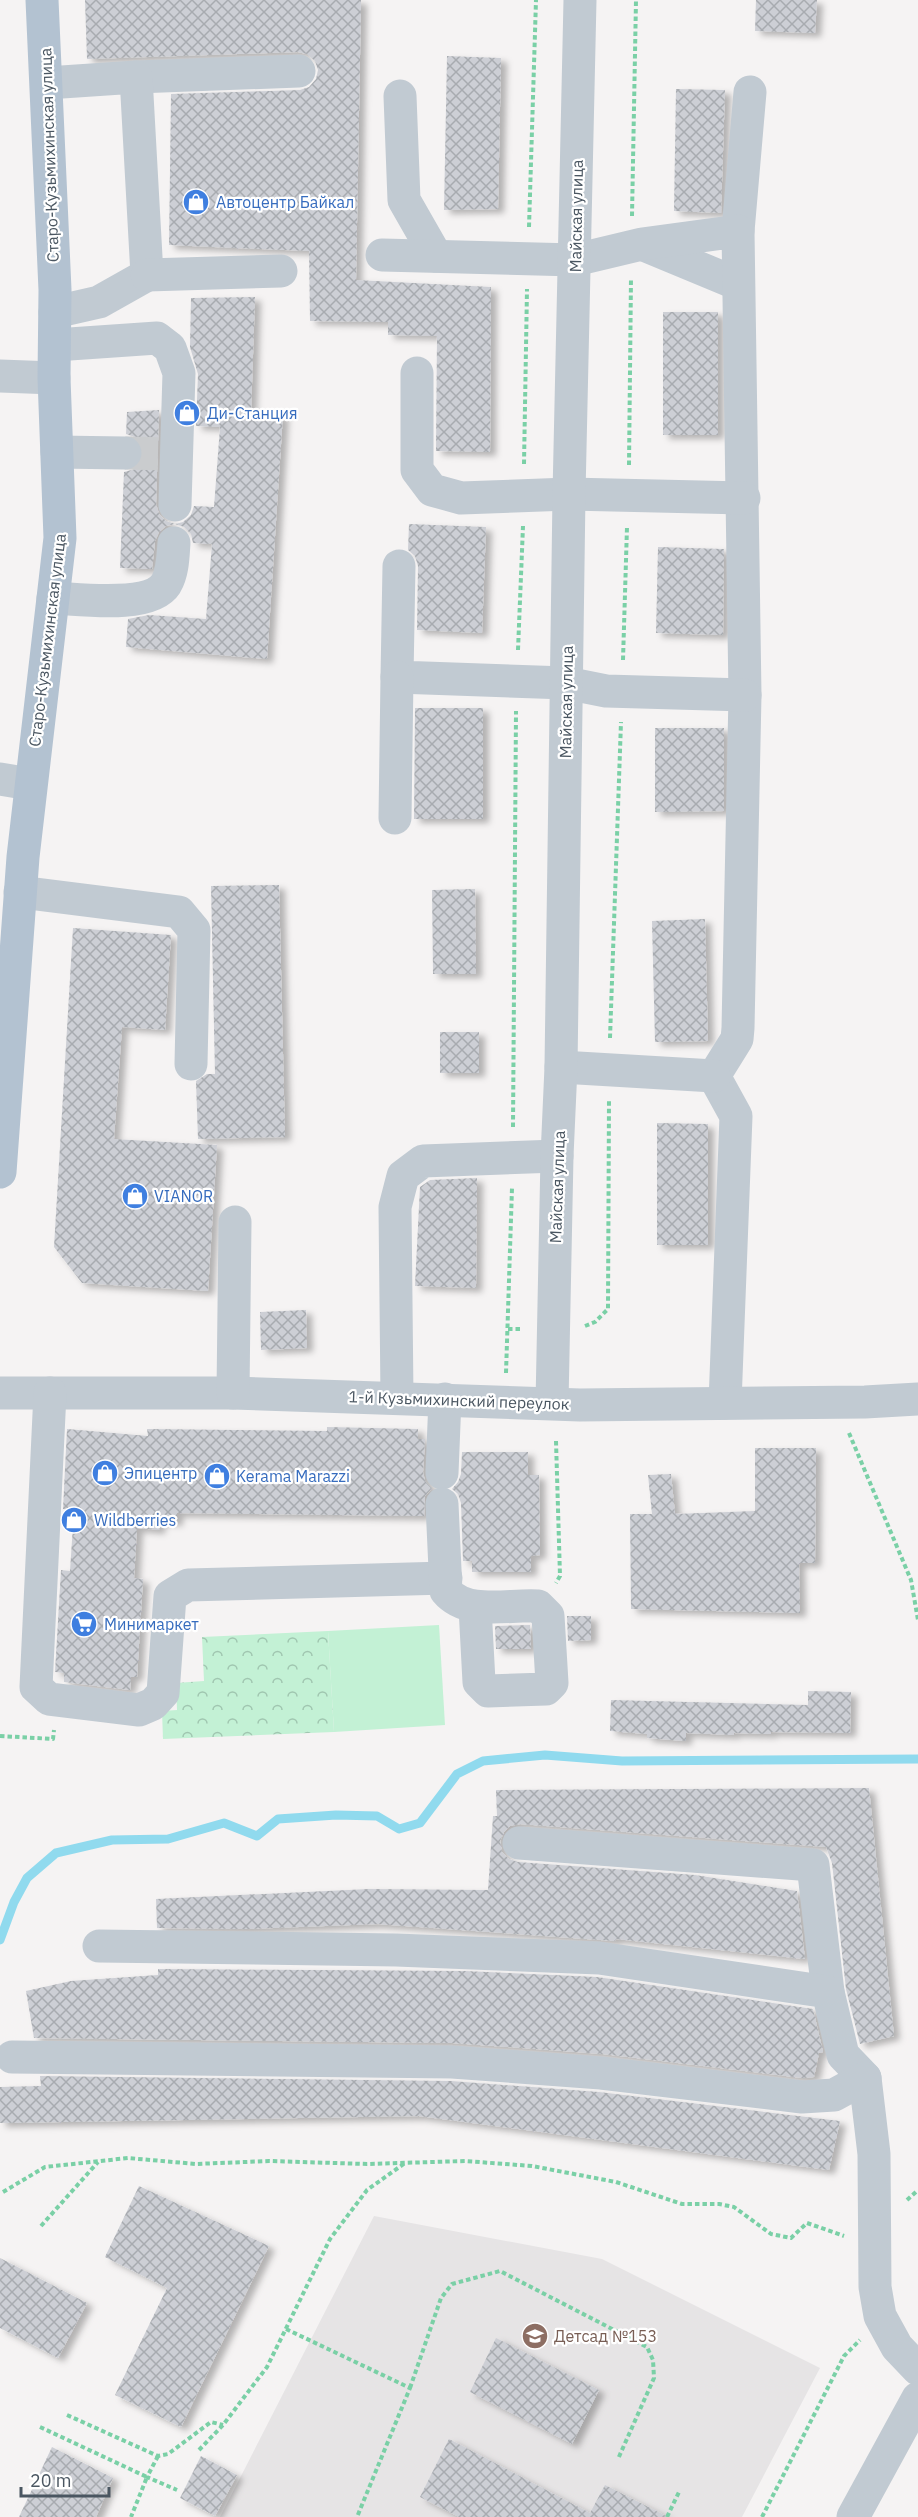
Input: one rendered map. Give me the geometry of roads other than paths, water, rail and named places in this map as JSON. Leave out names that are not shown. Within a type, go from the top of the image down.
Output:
[{"type":"main road","name":"Старо-Кузьмихинская улица","points":[[0,1172],[4,1066],[20,892],[15,782],[53,598],[60,538],[54,378],[55,312],[42,0]]},
{"type":"street","name":"Майская улица","points":[[552,1403],[556,1156],[561,1067],[569,494],[580,0]]},
{"type":"street","points":[[46,83],[299,71]]},
{"type":"street","points":[[136,77],[147,275]]},
{"type":"street","points":[[714,1076],[737,1039],[745,695],[744,498],[738,231],[750,92]]},
{"type":"street","points":[[400,96],[404,200],[436,256]]},
{"type":"street","points":[[382,255],[575,260],[642,244],[738,231]]},
{"type":"street","points":[[642,244],[738,284]]},
{"type":"street","points":[[55,312],[99,302],[147,275],[281,270]]},
{"type":"street","points":[[55,345],[157,338],[170,348],[177,361],[179,373],[172,453],[175,504]]},
{"type":"street","points":[[417,373],[417,470],[432,490],[461,498],[569,494],[744,498]]},
{"type":"street","points":[[0,376],[54,378]]},
{"type":"street","points":[[57,453],[125,453]]},
{"type":"street","points":[[53,598],[139,600],[155,595],[165,584],[172,567],[174,543]]},
{"type":"street","points":[[395,818],[399,566]]},
{"type":"street","points":[[397,677],[566,683],[606,691],[745,695]]},
{"type":"street","points":[[20,892],[179,912],[194,930],[192,1064]]},
{"type":"street","points":[[561,1067],[714,1076]]},
{"type":"street","points":[[714,1076],[736,1116],[725,1403]]},
{"type":"street","points":[[397,1397],[394,1207],[403,1176],[423,1161],[556,1156]]},
{"type":"street","points":[[233,1393],[235,1222]]},
{"type":"street","name":"1-й Кузьмихинский переулок","points":[[0,1393],[233,1393],[580,1405],[865,1402],[918,1399]]},
{"type":"street","points":[[50,1393],[36,1687],[49,1699],[139,1710],[153,1704],[163,1693],[170,1596],[188,1585],[446,1578]]},
{"type":"street","points":[[445,1399],[442,1489],[446,1591],[454,1601],[475,1607],[538,1606],[548,1616],[552,1683],[546,1689],[488,1691],[479,1682],[475,1607]]},
{"type":"street","points":[[519,1843],[813,1865],[828,1992],[843,2055],[865,2078],[874,2154],[873,2247],[875,2287],[880,2316],[897,2347],[918,2369]]},
{"type":"street","points":[[99,1946],[396,1950],[599,1958],[828,1992]]},
{"type":"street","points":[[12,2057],[452,2062],[601,2073],[802,2097],[834,2095],[865,2078]]},
{"type":"street","points":[[853,2517],[918,2398]]},
{"type":"waterway","points":[[0,1940],[14,1902],[27,1878],[56,1853],[112,1840],[168,1839],[224,1823],[257,1836],[278,1819],[336,1815],[377,1816],[399,1829],[420,1823],[457,1774],[483,1761],[545,1755],[622,1761],[918,1759]]},
{"type":"tunnel","points":[[125,453],[167,454]]},
{"type":"place","name":"Автоцентр Байкал","points":[[196,202]]},
{"type":"place","name":"Ди-Станция","points":[[187,413]]},
{"type":"place","name":"VIANOR","points":[[135,1196]]},
{"type":"place","name":"Эпицентр","points":[[105,1473]]},
{"type":"place","name":"Kerama Marazzi","points":[[217,1476]]},
{"type":"place","name":"Wildberries","points":[[74,1520]]},
{"type":"place","name":"Минимаркет","points":[[84,1624]]},
{"type":"place","name":"Детсад №153","points":[[535,2336]]}]
